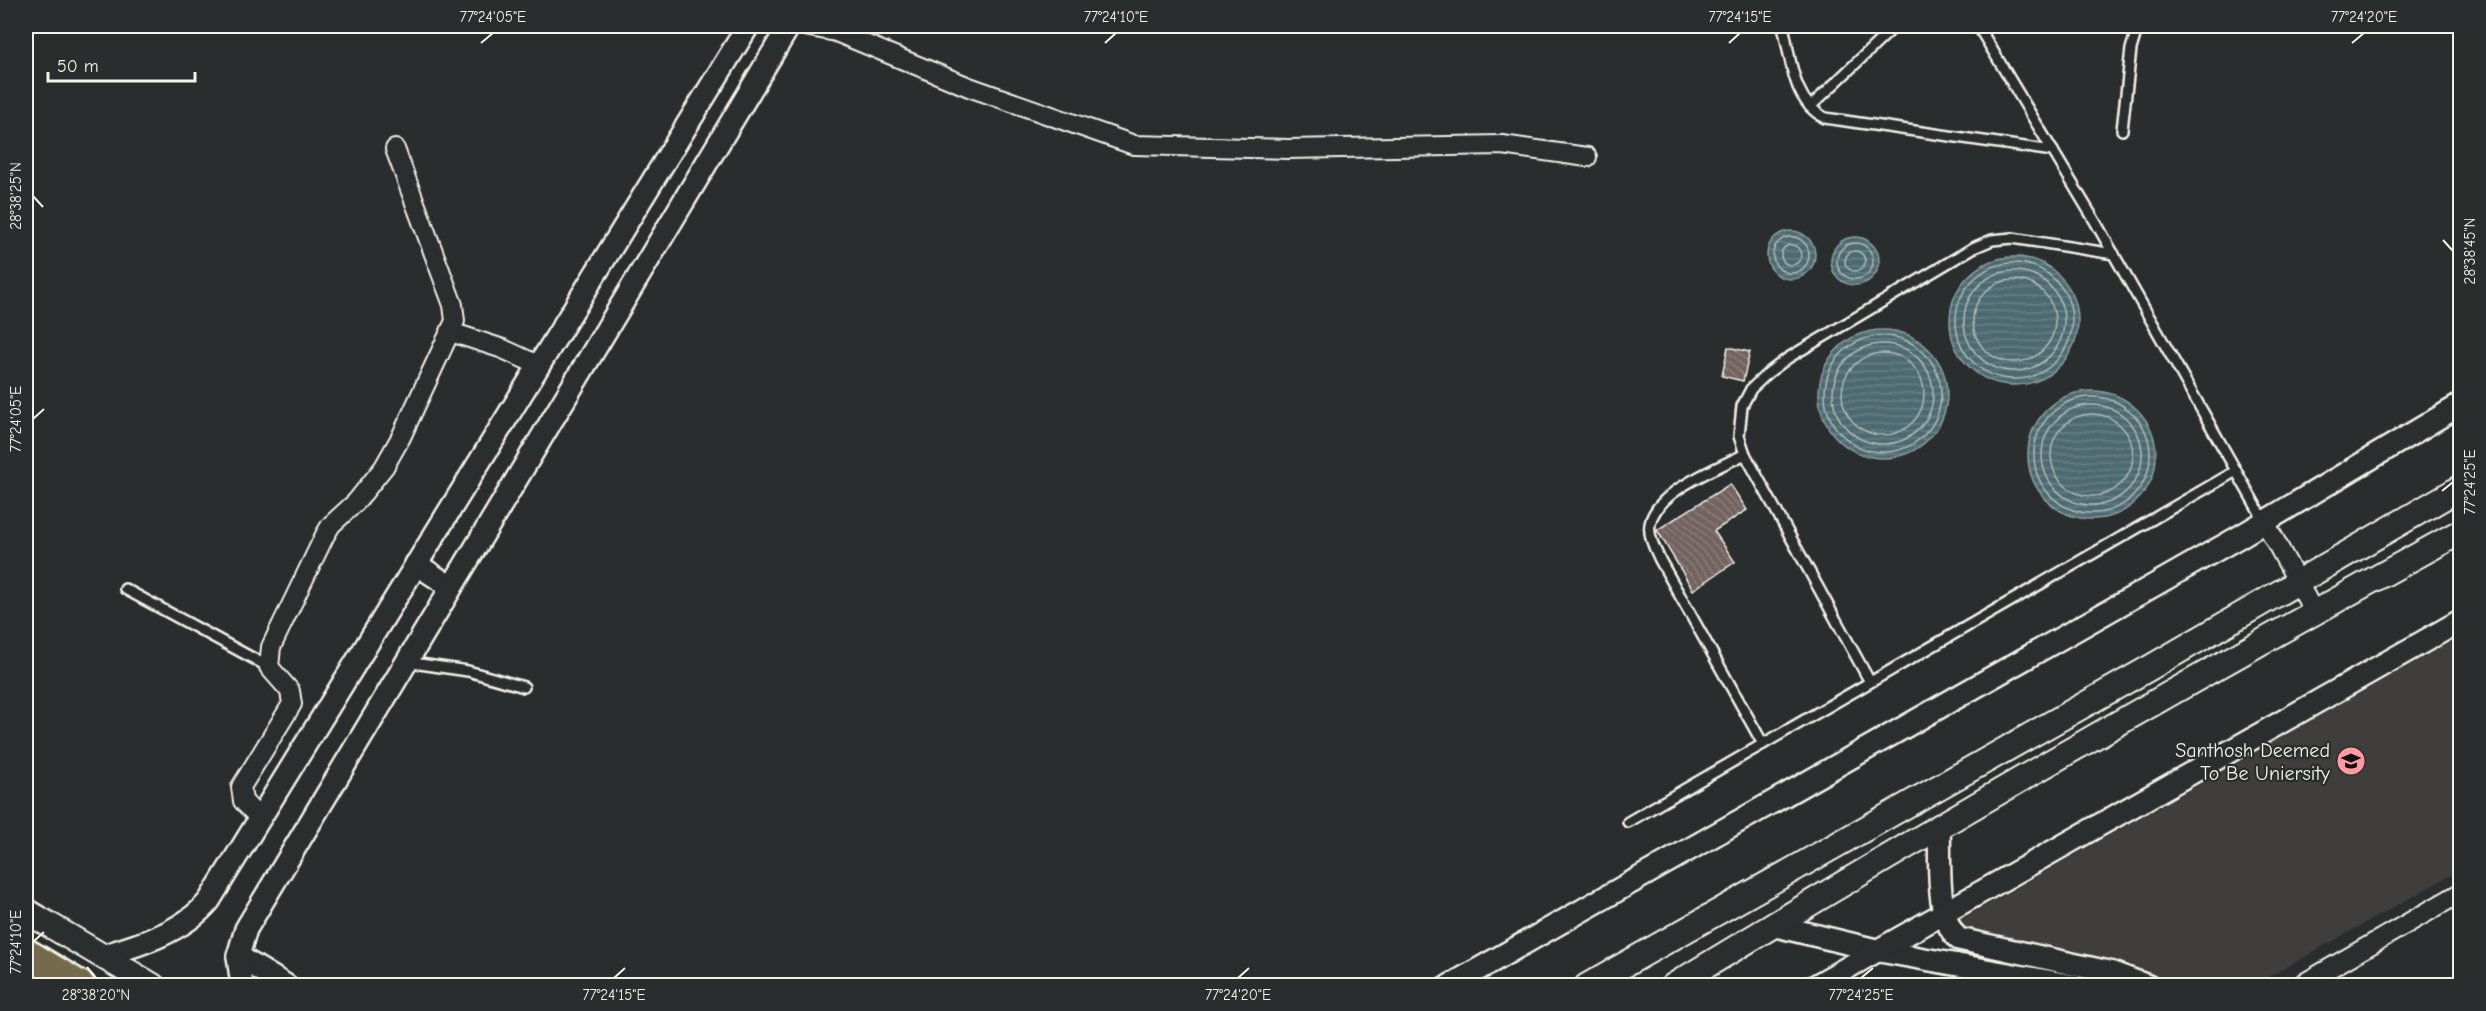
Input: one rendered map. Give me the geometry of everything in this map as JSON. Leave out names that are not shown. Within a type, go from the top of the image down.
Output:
[{"type":"highway","points":[[26,953],[81,986]]},
{"type":"main road","points":[[1587,986],[2460,488]]},
{"type":"main road","points":[[1673,986],[1939,826],[2314,612],[2460,532]]},
{"type":"main road","points":[[26,911],[153,986]]},
{"type":"street","points":[[242,986],[238,956],[246,928],[789,26]]},
{"type":"street","points":[[805,26],[836,32],[969,87],[1134,145],[1288,149],[1502,146],[1587,157]]},
{"type":"street","points":[[102,956],[134,946],[187,921],[199,913],[217,888],[741,36]]},
{"type":"street","points":[[259,818],[243,801],[241,787],[292,704],[290,691],[275,677],[269,667],[271,647],[331,525],[356,502],[384,467],[455,321],[453,306],[395,148]]},
{"type":"street","points":[[451,332],[503,348],[538,365]]},
{"type":"street","points":[[1449,986],[2265,522],[2460,405]]},
{"type":"street","points":[[2265,522],[2314,612]]},
{"type":"street","points":[[416,564],[451,586]]},
{"type":"street","points":[[1815,986],[1880,951],[1943,912],[2349,686],[2460,621]]},
{"type":"street","points":[[1939,826],[1943,912],[1953,934],[1965,942],[2113,974],[2148,986]]},
{"type":"street","points":[[2299,986],[2460,893]]},
{"type":"street","points":[[1772,925],[1880,951],[2063,984]]},
{"type":"street","points":[[238,956],[287,986]]},
{"type":"lane","points":[[1783,26],[1798,87],[1810,107],[1825,118],[2053,151]]},
{"type":"lane","points":[[1810,107],[1895,26]]},
{"type":"lane","points":[[1978,26],[2114,254],[2265,522]]},
{"type":"lane","points":[[2122,130],[2131,49],[2138,26]]},
{"type":"lane","points":[[1870,682],[1746,454],[1739,436],[1742,406],[1751,389],[1788,358],[1973,248],[1992,240],[2012,238],[2114,254]]},
{"type":"lane","points":[[1746,454],[1672,494],[1653,514],[1649,526],[1651,539],[1660,560],[1763,744]]},
{"type":"lane","points":[[1628,822],[2236,471]]},
{"type":"lane","points":[[124,589],[269,667]]},
{"type":"lane","points":[[406,662],[468,671],[524,687]]},
{"type":"shaded area","name":"Santhosh Deemed To Be Uniersity","points":[[2460,636],[2460,870],[2254,985],[2165,985],[1960,932],[1957,922]]},
{"type":"water","points":[[1791,231],[1808,238],[1815,255],[1808,272],[1791,279],[1774,272],[1767,255],[1774,238]]},
{"type":"water","points":[[1855,237],[1872,244],[1879,261],[1872,278],[1855,285],[1838,278],[1831,261],[1838,244]]},
{"type":"water","points":[[2014,257],[2038,262],[2059,276],[2073,297],[2078,321],[2073,345],[2059,366],[2038,380],[2014,385],[1990,380],[1969,366],[1955,345],[1950,321],[1955,297],[1969,276],[1990,262]]},
{"type":"water","points":[[1883,330],[1907,335],[1928,349],[1942,370],[1947,394],[1942,418],[1928,439],[1907,453],[1883,458],[1859,453],[1838,439],[1824,418],[1819,394],[1824,370],[1838,349],[1859,335]]},
{"type":"water","points":[[2092,391],[2116,396],[2137,410],[2151,431],[2156,455],[2151,479],[2137,500],[2116,514],[2092,519],[2068,514],[2047,500],[2033,479],[2028,455],[2033,431],[2047,410],[2068,396]]},
{"type":"building","points":[[1728,347],[1750,352],[1743,381],[1722,376]]},
{"type":"building","points":[[1730,484],[1747,510],[1714,531],[1735,562],[1693,590],[1657,530]]},
{"type":"place","name":"Santhosh Deemed To Be Uniersity","points":[[2351,761]]}]
